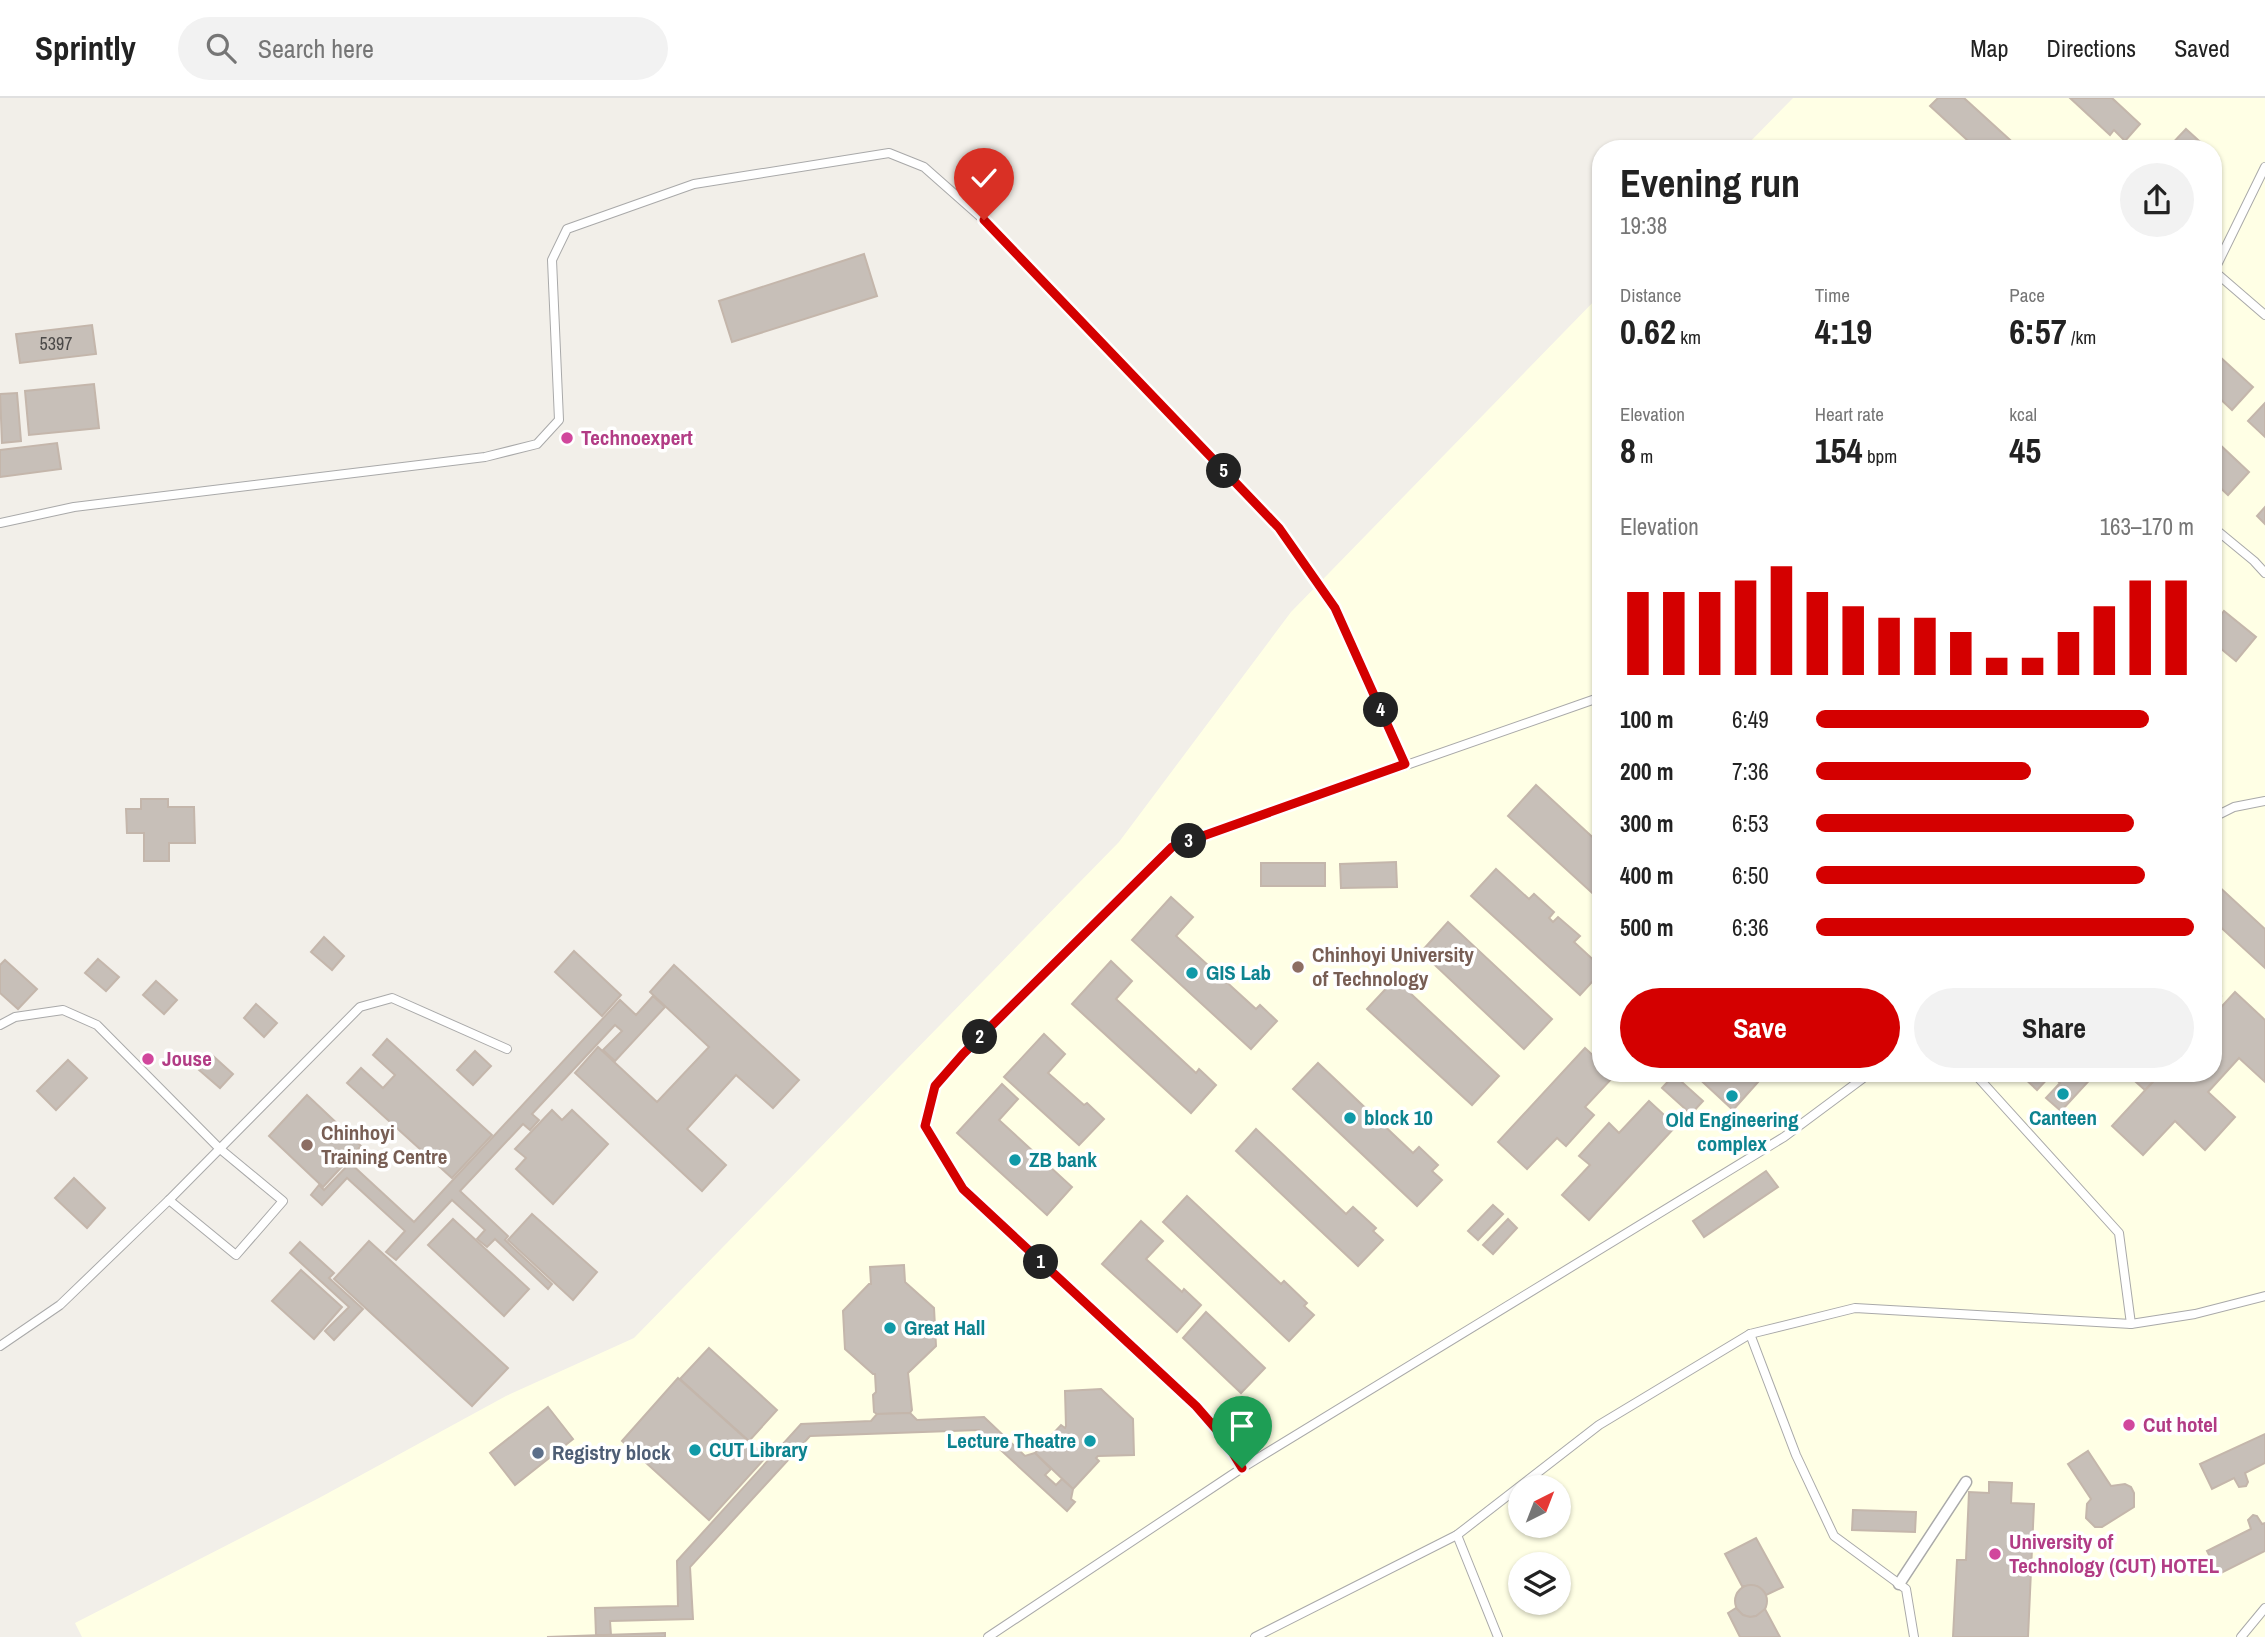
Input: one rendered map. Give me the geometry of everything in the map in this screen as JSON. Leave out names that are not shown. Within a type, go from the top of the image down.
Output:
[{"type":"street","points":[[1899,1584],[1966,1482]]},
{"type":"lane","points":[[0,523],[74,507],[485,457],[537,443],[559,420],[552,260],[567,229],[694,184],[889,153],[924,167],[984,220],[1279,528],[1335,608],[1405,764]]},
{"type":"lane","points":[[2222,255],[2265,167]]},
{"type":"lane","points":[[2222,278],[2265,315]]},
{"type":"lane","points":[[2222,535],[2265,573]]},
{"type":"lane","points":[[1242,1468],[1223,1437],[1196,1406],[963,1189],[925,1126],[935,1086],[963,1054],[1172,847],[1592,699]]},
{"type":"lane","points":[[2222,813],[2234,807],[2265,801]]},
{"type":"lane","points":[[0,1346],[60,1305],[169,1200],[360,1007],[393,998],[507,1049]]},
{"type":"lane","points":[[0,1026],[15,1017],[63,1010],[97,1025],[219,1148],[283,1201],[236,1255],[169,1200]]},
{"type":"lane","points":[[988,1637],[1242,1468],[1783,1137],[1858,1082]]},
{"type":"lane","points":[[1982,1082],[2119,1233],[2131,1324]]},
{"type":"lane","points":[[1255,1637],[1457,1535],[1600,1425],[1749,1334],[1855,1308],[2131,1324],[2195,1314],[2265,1296]]},
{"type":"lane","points":[[1749,1334],[1796,1455],[1834,1536],[1906,1589],[1914,1637]]},
{"type":"lane","points":[[1457,1535],[1497,1637]]},
{"type":"lane","points":[[2241,1637],[2265,1608]]},
{"type":"shaded area","name":"Chinhoyi University of Technology","points":[[1793,98],[2265,98],[2265,1637],[82,1637],[75,1623],[319,1498],[506,1396],[634,1338],[1119,842],[1291,612],[1592,303],[1592,1082],[2222,1082],[2222,140],[1752,140]]},
{"type":"building","points":[[1938,98],[1964,98],[2010,140],[1967,140],[1930,106]]},
{"type":"building","points":[[2070,98],[2112,98],[2140,124],[2126,140],[2114,130],[2110,135]]},
{"type":"building","points":[[2186,129],[2198,140],[2176,140]]},
{"type":"building","points":[[864,254],[877,296],[732,342],[719,301]]},
{"type":"building","points":[[92,325],[96,354],[20,363],[16,334]]},
{"type":"building","points":[[2222,359],[2253,387],[2232,410],[2222,401]]},
{"type":"building","points":[[94,384],[99,428],[29,435],[25,391]]},
{"type":"building","points":[[17,393],[21,441],[2,443],[0,394]]},
{"type":"building","points":[[2265,403],[2265,437],[2248,421]]},
{"type":"building","points":[[57,443],[61,469],[0,477],[0,450]]},
{"type":"building","points":[[2222,447],[2249,472],[2228,495],[2222,489]]},
{"type":"building","points":[[2265,507],[2265,524],[2257,516]]},
{"type":"building","points":[[2224,611],[2256,637],[2236,661],[2222,650]]},
{"type":"building","points":[[1536,785],[1592,837],[1592,893],[1508,816]]},
{"type":"building","points":[[141,799],[168,799],[168,807],[194,807],[195,843],[169,843],[169,861],[144,861],[144,833],[127,833],[126,809],[141,809]]},
{"type":"building","points":[[1396,862],[1397,887],[1341,888],[1340,864]]},
{"type":"building","points":[[1261,863],[1325,863],[1325,886],[1261,886]]},
{"type":"building","points":[[1496,869],[1529,899],[1534,894],[1554,912],[1549,918],[1553,922],[1558,917],[1580,936],[1574,942],[1592,959],[1592,982],[1580,995],[1471,896]]},
{"type":"building","points":[[2222,889],[2265,929],[2265,968],[2222,928]]},
{"type":"building","name":"GIS Lab","points":[[1171,897],[1193,917],[1176,936],[1256,1009],[1260,1005],[1277,1021],[1251,1049],[1132,940]]},
{"type":"building","points":[[1448,922],[1552,1019],[1524,1049],[1421,952]]},
{"type":"building","points":[[324,937],[344,956],[332,970],[311,952]]},
{"type":"building","points":[[574,951],[621,995],[602,1016],[555,972]]},
{"type":"building","points":[[98,959],[119,977],[106,991],[85,973]]},
{"type":"building","points":[[5,960],[37,989],[18,1009],[0,993],[0,965]]},
{"type":"building","points":[[1111,961],[1132,981],[1116,999],[1196,1073],[1199,1069],[1216,1085],[1191,1113],[1072,1004]]},
{"type":"building","points":[[674,965],[799,1080],[773,1108],[736,1075],[687,1129],[726,1165],[702,1191],[575,1073],[598,1047],[657,1102],[709,1047],[650,992]]},
{"type":"building","points":[[1395,979],[1499,1076],[1472,1105],[1367,1009]]},
{"type":"building","points":[[156,981],[177,1000],[164,1014],[143,995]]},
{"type":"building","points":[[2235,992],[2265,1020],[2265,1082],[2239,1058],[2222,1077],[2222,1006]]},
{"type":"building","points":[[653,996],[665,1007],[615,1061],[603,1050],[622,1031],[615,1025],[532,1114],[539,1120],[530,1130],[523,1124],[460,1191],[508,1236],[505,1240],[552,1284],[548,1289],[495,1239],[487,1247],[477,1239],[485,1230],[452,1200],[396,1260],[386,1252],[405,1231],[347,1178],[322,1205],[311,1195],[319,1185],[324,1190],[350,1163],[414,1222],[620,1000],[636,1015]]},
{"type":"building","points":[[256,1004],[277,1023],[264,1037],[244,1018]]},
{"type":"building","points":[[1044,1034],[1065,1054],[1048,1073],[1104,1119],[1079,1145],[1004,1077]]},
{"type":"building","points":[[387,1039],[492,1135],[452,1178],[347,1083],[361,1068],[383,1088],[395,1075],[373,1055]]},
{"type":"building","points":[[1585,1048],[1592,1055],[1592,1082],[1608,1082],[1585,1107],[1594,1115],[1566,1146],[1557,1138],[1527,1169],[1498,1142]]},
{"type":"building","points":[[475,1051],[491,1066],[473,1085],[457,1070]]},
{"type":"building","points":[[212,1055],[233,1074],[220,1088],[199,1070]]},
{"type":"building","points":[[68,1060],[87,1078],[56,1110],[37,1091]]},
{"type":"building","name":"block 10","points":[[1318,1063],[1413,1153],[1419,1147],[1438,1165],[1432,1171],[1442,1180],[1417,1206],[1293,1089]]},
{"type":"building","points":[[1668,1082],[1682,1082],[1703,1101],[1691,1114],[1662,1088]]},
{"type":"building","name":"Old Engineering complex","points":[[1703,1082],[1758,1082],[1733,1110]]},
{"type":"building","points":[[2028,1082],[2044,1082],[2037,1090]]},
{"type":"building","points":[[2088,1082],[2061,1111],[2046,1098],[2060,1083]]},
{"type":"building","points":[[2136,1082],[2153,1082],[2145,1090]]},
{"type":"building","points":[[2153,1082],[2217,1082],[2208,1092],[2235,1117],[2205,1150],[2175,1121],[2143,1155],[2112,1126]]},
{"type":"building","name":"ZB bank","points":[[1002,1084],[1018,1099],[999,1120],[1072,1187],[1047,1215],[957,1133]]},
{"type":"building","points":[[307,1095],[361,1146],[323,1187],[269,1136]]},
{"type":"building","points":[[1649,1101],[1676,1126],[1589,1220],[1562,1195],[1590,1165],[1579,1156],[1609,1123],[1619,1133]]},
{"type":"building","points":[[552,1110],[562,1120],[572,1110],[608,1144],[553,1204],[516,1169],[526,1158],[515,1149]]},
{"type":"building","points":[[1256,1129],[1346,1214],[1353,1207],[1376,1228],[1373,1231],[1383,1240],[1358,1266],[1236,1151]]},
{"type":"building","points":[[1766,1171],[1778,1187],[1704,1237],[1693,1221]]},
{"type":"building","points":[[74,1178],[105,1208],[87,1228],[55,1198]]},
{"type":"building","points":[[1187,1196],[1281,1284],[1284,1281],[1307,1303],[1304,1306],[1314,1315],[1289,1341],[1163,1222]]},
{"type":"building","points":[[1493,1205],[1503,1214],[1478,1240],[1468,1231]]},
{"type":"building","points":[[532,1214],[597,1272],[573,1300],[508,1240]]},
{"type":"building","points":[[453,1219],[529,1289],[504,1316],[428,1245]]},
{"type":"building","points":[[1508,1219],[1517,1228],[1493,1254],[1483,1245]]},
{"type":"building","points":[[1141,1221],[1163,1241],[1146,1259],[1182,1292],[1184,1289],[1201,1305],[1177,1332],[1102,1264]]},
{"type":"building","points":[[369,1241],[508,1368],[472,1406],[334,1279]]},
{"type":"building","points":[[300,1242],[334,1273],[329,1278],[363,1309],[334,1340],[325,1331],[349,1307],[290,1253]]},
{"type":"building","name":"Great Hall","points":[[904,1265],[905,1282],[934,1308],[936,1346],[908,1373],[912,1410],[910,1413],[877,1414],[874,1412],[873,1395],[876,1392],[875,1374],[845,1349],[843,1311],[871,1284],[870,1267]]},
{"type":"building","points":[[301,1270],[342,1307],[314,1339],[272,1301]]},
{"type":"building","points":[[1206,1312],[1265,1368],[1241,1393],[1183,1338]]},
{"type":"building","points":[[709,1348],[777,1410],[749,1441],[680,1379]]},
{"type":"building","name":"CUT Library","points":[[678,1378],[766,1457],[709,1520],[622,1441]]},
{"type":"building","name":"Lecture Theatre","points":[[1101,1389],[1133,1419],[1134,1455],[1098,1456],[1096,1458],[1099,1461],[1073,1489],[1035,1453],[1061,1425],[1065,1428],[1066,1426],[1065,1391]]},
{"type":"building","points":[[548,1407],[573,1439],[515,1485],[490,1453]]},
{"type":"building","points":[[910,1413],[917,1420],[984,1417],[1025,1456],[1035,1453],[1051,1469],[1045,1475],[1056,1485],[1062,1479],[1073,1489],[1071,1499],[1075,1502],[1067,1511],[979,1430],[810,1436],[690,1567],[693,1619],[610,1621],[611,1635],[596,1635],[595,1608],[678,1606],[677,1561],[801,1424],[871,1421],[877,1414]]},
{"type":"building","points":[[2265,1434],[2265,1463],[2245,1473],[2248,1482],[2246,1486],[2239,1487],[2234,1478],[2212,1489],[2200,1464]]},
{"type":"building","points":[[2088,1451],[2111,1486],[2125,1484],[2131,1487],[2134,1493],[2134,1507],[2102,1527],[2095,1527],[2086,1518],[2087,1504],[2091,1499],[2068,1464]]},
{"type":"building","points":[[1989,1482],[2012,1483],[2011,1503],[2034,1504],[2028,1637],[1953,1637],[1957,1560],[1966,1560],[1969,1492],[1989,1493]]},
{"type":"building","points":[[1853,1510],[1916,1512],[1915,1532],[1852,1530]]},
{"type":"building","points":[[2253,1515],[2257,1516],[2262,1524],[2265,1523],[2265,1551],[2219,1574],[2207,1551],[2251,1529],[2248,1520]]},
{"type":"building","points":[[1756,1538],[1783,1587],[1766,1595],[1757,1586],[1742,1586],[1725,1554]]},
{"type":"building","points":[[1751,1585],[1762,1590],[1767,1601],[1762,1612],[1751,1617],[1740,1612],[1735,1601],[1740,1590]]},
{"type":"building","points":[[1736,1608],[1743,1615],[1750,1617],[1765,1609],[1780,1637],[1740,1637],[1728,1613]]},
{"type":"building","points":[[665,1633],[665,1637],[547,1637],[603,1635]]},
{"type":"place","name":"Technoexpert","points":[[567,438]]},
{"type":"place","name":"Chinhoyi University of Technology","points":[[1298,967]]},
{"type":"place","name":"GIS Lab","points":[[1192,973]]},
{"type":"place","name":"Jouse","points":[[148,1059]]},
{"type":"place","name":"Canteen","points":[[2063,1094]]},
{"type":"place","name":"Old Engineering complex","points":[[1732,1096]]},
{"type":"place","name":"block 10","points":[[1350,1118]]},
{"type":"place","name":"Chinhoyi Training Centre","points":[[307,1145]]},
{"type":"place","name":"ZB bank","points":[[1015,1160]]},
{"type":"place","name":"Great Hall","points":[[890,1328]]},
{"type":"place","name":"Cut hotel","points":[[2129,1425]]},
{"type":"place","name":"Lecture Theatre","points":[[1090,1441]]},
{"type":"place","name":"CUT Library","points":[[695,1450]]},
{"type":"place","name":"Registry block","points":[[538,1453]]},
{"type":"place","name":"University of Technology (CUT) HOTEL","points":[[1995,1554]]},
{"type":"route","points":[[984,220],[1279,528],[1335,608],[1405,764],[1172,847],[963,1054],[935,1086],[925,1126],[963,1189],[1196,1406],[1223,1437],[1242,1468]]}]
